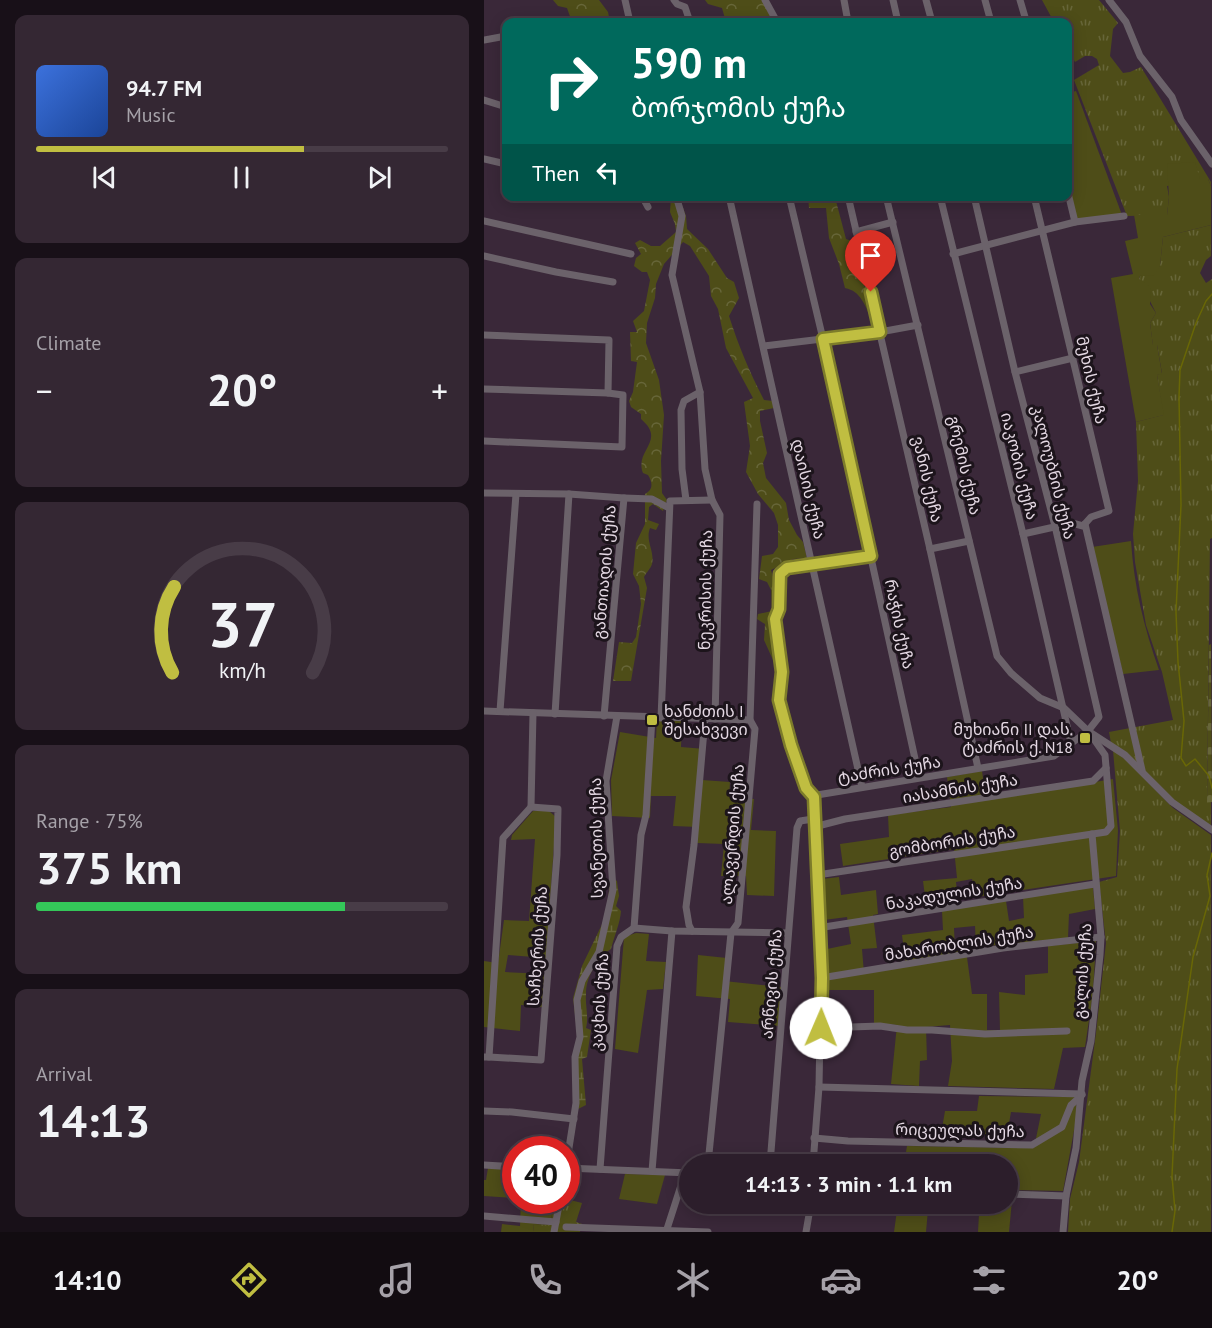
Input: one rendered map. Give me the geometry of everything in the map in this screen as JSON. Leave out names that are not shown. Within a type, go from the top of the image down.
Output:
[{"type":"street","points":[[625,0],[629,18]]},
{"type":"street","points":[[674,0],[686,8],[689,18]]},
{"type":"street","points":[[765,0],[775,18]]},
{"type":"street","points":[[844,0],[847,18]]},
{"type":"street","points":[[893,0],[897,18]]},
{"type":"street","points":[[926,0],[931,18]]},
{"type":"street","points":[[985,0],[990,18]]},
{"type":"street","points":[[1020,0],[1025,17]]},
{"type":"street","points":[[1109,0],[1126,22],[1140,56],[1172,97],[1181,120],[1212,164]]},
{"type":"street","points":[[484,40],[502,37]]},
{"type":"street","points":[[484,100],[502,106]]},
{"type":"street","points":[[484,159],[502,163]]},
{"type":"street","points":[[645,201],[648,207]]},
{"type":"street","name":"ნეკრისის ქუჩა","points":[[678,201],[682,216],[672,275],[700,392],[705,469],[712,500],[720,515],[715,719]]},
{"type":"street","name":"დაისის ქუჩა","points":[[730,201],[862,787]]},
{"type":"street","name":"რაჭის ქუჩა","points":[[790,201],[823,339],[919,777]]},
{"type":"street","name":"ვანის ქუჩა","points":[[849,201],[978,768]]},
{"type":"street","name":"გრემის ქუჩა","points":[[887,201],[997,656],[1011,673],[1040,698],[1064,708]]},
{"type":"street","name":"იაკობის ქუჩა","points":[[941,201],[1023,534],[1071,743]]},
{"type":"street","name":"კალოუბნის ქუჩა","points":[[975,201],[1096,699],[1099,717],[1088,731]]},
{"type":"street","name":"მუხის ქუჩა","points":[[1023,534],[1072,522],[1083,526],[1091,517],[1109,512],[1035,201]]},
{"type":"street","points":[[1070,201],[1075,222]]},
{"type":"street","points":[[953,254],[1075,222],[1124,216]]},
{"type":"street","points":[[484,221],[631,254]]},
{"type":"street","points":[[856,232],[893,222]]},
{"type":"street","points":[[484,256],[613,282]]},
{"type":"street","points":[[764,346],[880,332],[918,325]]},
{"type":"street","points":[[484,335],[609,340],[608,393]]},
{"type":"street","points":[[1015,372],[1074,358]]},
{"type":"street","points":[[484,389],[623,395],[622,447],[484,441]]},
{"type":"street","points":[[685,500],[681,410],[684,401],[700,392]]},
{"type":"street","name":"განთიადის ქუჩა","points":[[484,493],[569,494],[624,498],[604,716]]},
{"type":"street","points":[[500,711],[516,494]]},
{"type":"street","points":[[555,714],[569,494]]},
{"type":"street","points":[[624,498],[652,499],[669,508]]},
{"type":"street","points":[[661,718],[670,501],[712,500]]},
{"type":"street","name":"ალავერდის ქუჩა","points":[[709,1154],[731,933],[738,923],[755,729],[750,720],[757,504]]},
{"type":"street","points":[[1085,524],[1142,771]]},
{"type":"street","points":[[930,549],[969,541]]},
{"type":"street","points":[[813,1154],[819,1087],[822,978],[814,797],[806,788],[779,700],[782,672],[775,619],[779,609],[780,574],[787,568],[871,556]]},
{"type":"street","points":[[1064,708],[1088,731],[1105,755],[1111,826],[1106,832],[1092,834]]},
{"type":"street","points":[[484,711],[750,720]]},
{"type":"street","points":[[486,1057],[503,838],[531,807],[533,713]]},
{"type":"street","name":"სვანეთის ქუჩა","points":[[571,1136],[576,1104],[576,1057],[580,1037],[577,1000],[582,981],[599,952],[613,890],[606,781],[617,716]]},
{"type":"street","points":[[652,718],[646,815],[641,834],[634,928],[731,933],[788,933]]},
{"type":"street","points":[[692,931],[686,907],[694,845],[704,719]]},
{"type":"street","points":[[1088,731],[1125,754],[1172,802],[1212,830]]},
{"type":"street","points":[[1071,743],[1088,731]]},
{"type":"street","name":"ტაძრის ქუჩა","points":[[814,797],[919,777],[1054,756],[1071,743]]},
{"type":"street","name":"იასამნის ქუჩა","points":[[814,823],[1093,781],[1106,768]]},
{"type":"street","name":"საჩხერის ქუჩა","points":[[486,1057],[541,1060],[557,855],[558,809],[531,807]]},
{"type":"street","name":"არწივის ქუჩა","points":[[771,1154],[797,828],[800,821],[814,823]]},
{"type":"street","name":"გომბორის ქუჩა","points":[[817,875],[1092,834]]},
{"type":"street","name":"გალის ქუჩა","points":[[1063,1232],[1066,1196],[1076,1148],[1082,1081],[1096,997],[1101,937],[1092,834]]},
{"type":"street","name":"ნაკადულის ქუჩა","points":[[818,928],[1095,884]]},
{"type":"street","name":"კაცხის ქუჩა","points":[[600,1169],[617,946],[621,937],[634,928]]},
{"type":"street","points":[[652,1171],[672,931]]},
{"type":"street","name":"მახარობლის ქუჩა","points":[[822,978],[1003,948],[1101,937]]},
{"type":"street","points":[[821,1028],[880,1026],[907,1030],[985,1034],[1067,1030]]},
{"type":"street","points":[[819,1087],[1082,1095]]},
{"type":"street","name":"რიცეულას ქუჩა","points":[[814,1138],[847,1142],[1032,1145],[1062,1127],[1071,1106],[1082,1095]]},
{"type":"street","points":[[484,1111],[574,1119]]},
{"type":"street","points":[[484,1165],[502,1166]]},
{"type":"street","points":[[580,1168],[679,1173]]},
{"type":"street","points":[[1018,1194],[1066,1196]]},
{"type":"street","points":[[666,1231],[679,1195]]},
{"type":"street","points":[[554,1232],[557,1214]]},
{"type":"street","points":[[806,1232],[809,1214]]},
{"type":"street","points":[[484,1216],[556,1222]]},
{"type":"street","points":[[566,1227],[708,1232]]},
{"type":"green space","points":[[553,0],[599,0],[608,12],[609,18],[571,18],[567,8],[558,6]]},
{"type":"green space","points":[[705,0],[763,0],[773,18],[725,18],[722,8],[708,4]]},
{"type":"green space","points":[[1042,0],[1099,0],[1118,23],[1113,29],[1110,56],[1123,73],[1141,67],[1211,182],[1211,186],[1208,179],[1167,186],[1169,197],[1167,215],[1127,216],[1074,80],[1099,65],[1097,59],[1085,56],[1075,62],[1072,56],[1072,18],[1052,18]]},
{"type":"green space","points":[[1076,91],[1122,215],[1077,219],[1072,199],[1072,92]]},
{"type":"green space","points":[[1195,162],[1200,179],[1208,179],[1211,186],[1211,225],[1163,237],[1160,266],[1154,275],[1140,276],[1139,279],[1151,288],[1150,304],[1156,313],[1150,323],[1153,345],[1157,345],[1162,374],[1157,375],[1164,415],[1136,422],[1111,278],[1133,274],[1125,241],[1138,238],[1134,215],[1167,215],[1169,197],[1167,164]]},
{"type":"green space","points":[[671,201],[680,201],[686,216],[687,229],[708,249],[727,278],[734,282],[739,298],[729,316],[764,400],[773,401],[774,408],[760,411],[767,453],[763,463],[766,478],[786,503],[789,520],[803,542],[807,558],[793,559],[771,570],[777,591],[776,611],[772,618],[778,660],[773,660],[764,640],[765,624],[757,619],[758,614],[772,611],[771,590],[767,582],[759,579],[762,556],[773,554],[778,547],[778,525],[774,513],[758,494],[746,472],[750,446],[744,402],[753,398],[726,348],[718,309],[711,296],[709,276],[690,246],[683,242],[664,264],[656,284],[655,298],[647,323],[646,343],[659,380],[664,415],[661,461],[662,493],[667,500],[663,511],[653,504],[649,507],[648,520],[659,524],[656,530],[650,528],[649,533],[653,559],[644,577],[647,588],[631,681],[613,681],[619,642],[632,643],[636,637],[641,604],[639,586],[633,574],[636,543],[645,524],[645,494],[651,486],[651,481],[648,475],[643,473],[641,465],[651,440],[651,433],[641,419],[641,414],[631,407],[629,401],[633,392],[637,362],[631,361],[630,332],[637,332],[633,321],[644,311],[650,280],[647,272],[642,272],[634,266],[636,258],[641,254],[635,243],[640,240],[651,246],[660,246],[676,232],[670,212]]},
{"type":"green space","points":[[808,201],[836,201],[846,239],[852,241],[874,320],[859,296],[845,288],[829,238],[826,208],[809,208]]},
{"type":"green space","points":[[1211,225],[1211,256],[1206,260],[1200,273],[1206,283],[1212,279],[1212,538],[1210,539],[1207,802],[1211,802],[1211,827],[1173,800],[1111,743],[1109,732],[1173,720],[1162,672],[1146,625],[1135,562],[1133,534],[1138,481],[1136,422],[1163,415],[1157,375],[1162,373],[1157,345],[1153,346],[1150,323],[1156,313],[1139,279],[1140,276],[1160,266],[1163,237]]},
{"type":"green space","points":[[1131,541],[1140,607],[1159,670],[1123,674],[1092,547]]},
{"type":"green space","points":[[1211,644],[1212,802],[1207,803],[1209,645]]},
{"type":"green space","points":[[657,720],[682,721],[681,747],[705,749],[702,780],[730,782],[729,797],[754,799],[751,830],[776,831],[774,896],[747,895],[746,876],[721,876],[724,844],[697,843],[698,827],[673,826],[676,796],[651,796],[650,818],[612,816],[611,780],[620,732],[656,738]]},
{"type":"green space","points":[[1113,750],[1126,760],[1173,808],[1211,835],[1211,1232],[1068,1232],[1070,1199],[1079,1162],[1106,943],[1099,882],[1117,877],[1120,831]]},
{"type":"green space","points":[[982,771],[986,800],[1113,779],[1118,830],[1116,876],[976,897],[972,879],[956,882],[958,900],[926,904],[923,881],[957,878],[954,849],[843,866],[840,844],[889,837],[888,815],[951,807],[947,777]]},
{"type":"green space","points":[[533,811],[549,811],[556,817],[546,958],[508,955],[505,972],[544,974],[542,1007],[521,1005],[520,1031],[484,1027],[484,961],[498,963],[504,920],[529,921],[535,839],[511,840],[512,835]]},
{"type":"green space","points":[[611,877],[617,881],[619,896],[616,906],[621,911],[611,949],[593,968],[586,988],[586,1028],[591,1030],[587,1057],[582,1059],[586,1105],[578,1109],[577,1031],[573,998],[582,966],[605,918]]},
{"type":"green space","points":[[839,877],[841,895],[876,890],[878,914],[873,915],[877,948],[862,949],[864,973],[906,967],[902,935],[943,930],[942,911],[1006,901],[1009,921],[1024,918],[1023,897],[1093,887],[1095,909],[1069,914],[1068,938],[976,947],[975,926],[954,928],[955,951],[966,950],[972,994],[987,994],[987,1030],[1000,1030],[999,992],[1025,995],[1025,975],[1048,973],[1048,946],[1096,941],[1093,993],[1085,1047],[1063,1048],[1054,1089],[948,1086],[952,1061],[950,1025],[926,1027],[927,1060],[920,1061],[919,1086],[891,1084],[897,1025],[874,1023],[874,990],[829,990],[827,949],[851,944],[847,917],[824,920],[822,879]]},
{"type":"green space","points":[[636,933],[649,934],[646,961],[666,962],[663,989],[647,990],[638,1053],[615,1049],[624,937]]},
{"type":"green space","points":[[698,955],[727,958],[724,981],[782,987],[779,1026],[728,1022],[730,999],[696,996]]},
{"type":"green space","points":[[979,1096],[1076,1097],[1077,1114],[1063,1191],[1018,1190],[1018,1154],[906,1154],[907,1146],[1034,1148],[1041,1114],[1011,1112],[1007,1135],[941,1134],[945,1111],[977,1111]]},
{"type":"green space","points":[[488,1168],[502,1169],[502,1197],[484,1196],[484,1180],[486,1180]]},
{"type":"green space","points":[[625,1174],[665,1175],[657,1204],[619,1199]]},
{"type":"green space","points":[[520,1214],[552,1214],[550,1225],[534,1224],[533,1232],[501,1232],[502,1224],[520,1226]]},
{"type":"green space","points":[[552,1214],[579,1214],[576,1222],[582,1224],[580,1232],[533,1232],[534,1224],[550,1225]]},
{"type":"green space","points":[[896,1214],[928,1214],[926,1232],[894,1232]]},
{"type":"green space","points":[[979,1214],[1011,1214],[1009,1232],[978,1232]]},
{"type":"waterway","points":[[1212,294],[1206,301],[1196,323],[1180,370],[1181,505],[1176,612],[1184,721],[1181,758],[1186,766],[1195,759],[1209,776],[1212,788]]},
{"type":"waterway","points":[[1172,1232],[1175,1211],[1172,1176],[1177,1069],[1193,957],[1210,896],[1207,875],[1212,853]]},
{"type":"place","name":"ხანძთის I შესახვევი","points":[[652,720]]},
{"type":"place","name":"მუხიანი II დას. ტაძრის ქ. N18","points":[[1085,738]]},
{"type":"route","points":[[821,1028],[822,978],[814,797],[806,788],[779,700],[782,672],[775,619],[779,609],[780,574],[787,568],[871,556],[823,339],[880,332],[871,292]]}]
